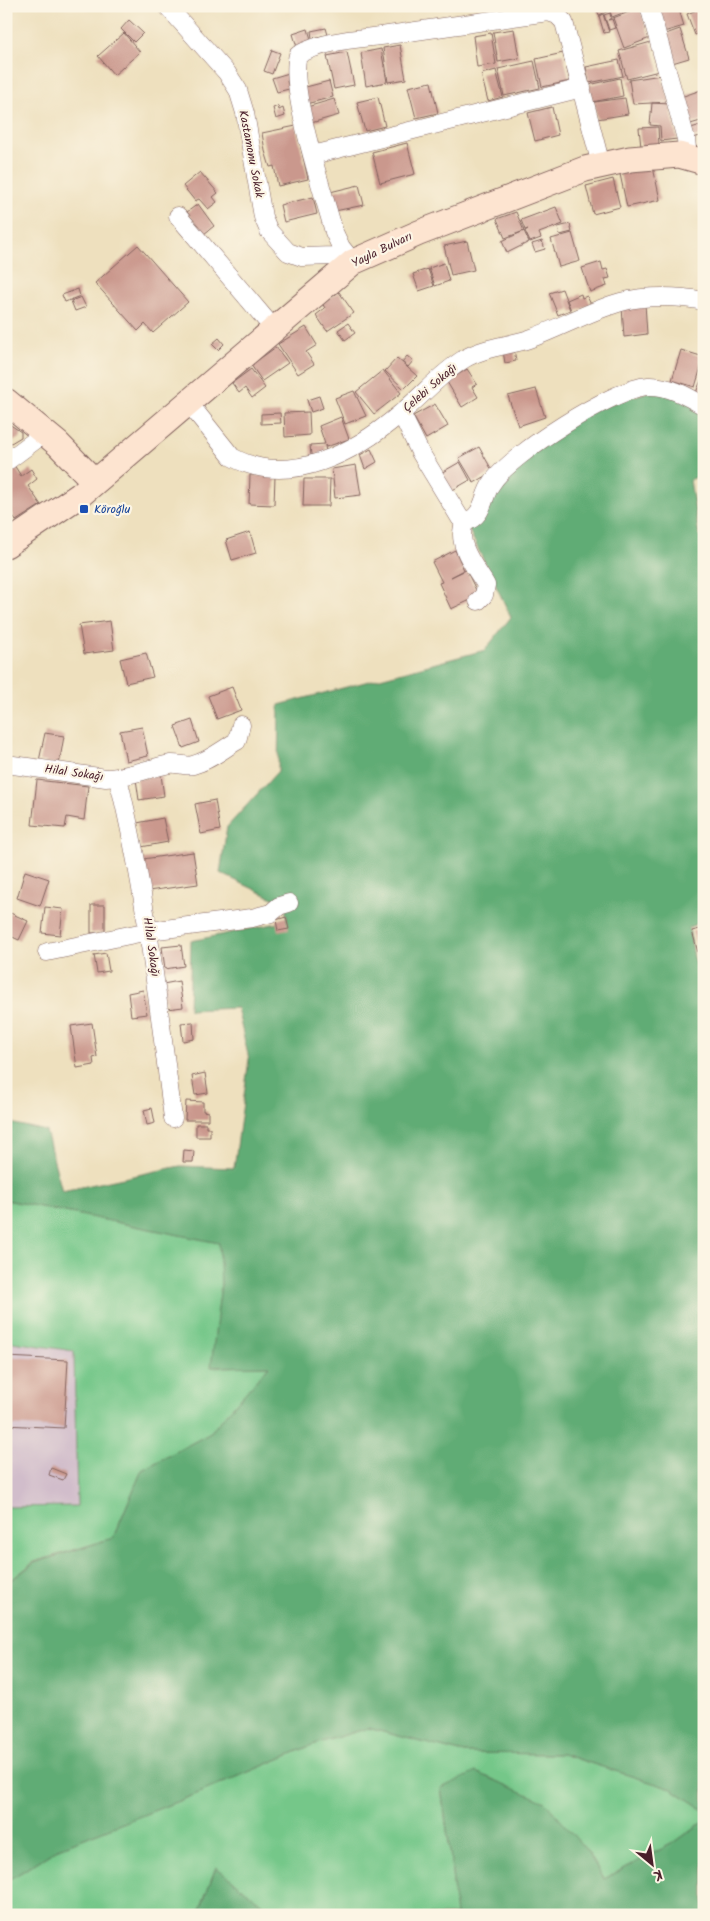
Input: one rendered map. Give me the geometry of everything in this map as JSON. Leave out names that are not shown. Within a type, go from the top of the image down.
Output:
[{"type":"main road","name":"Yayla Bulvarı","points":[[8,541],[61,510],[353,262],[476,210],[601,165],[630,159],[670,156],[696,160]]},
{"type":"main road","points":[[6,401],[46,433],[95,482]]},
{"type":"street","name":"Kastamonu Sokak","points":[[167,6],[227,73],[238,90],[245,113],[264,217],[269,231],[288,252],[295,255],[302,257],[333,256],[353,262]]},
{"type":"street","points":[[649,6],[684,130],[696,160]]},
{"type":"street","points":[[353,262],[341,246],[334,232],[297,89],[295,64],[298,55],[305,51],[331,44],[548,12],[557,15],[564,22],[601,165]]},
{"type":"street","points":[[313,156],[582,88]]},
{"type":"street","points":[[178,216],[273,328]]},
{"type":"street","name":"Çelebi Sokağı","points":[[188,402],[232,457],[242,463],[277,469],[300,467],[335,456],[359,445],[401,414],[444,373],[480,351],[529,338],[622,301],[688,298],[704,301]]},
{"type":"street","points":[[478,601],[484,595],[486,585],[471,561],[464,544],[462,527],[465,522],[476,515],[486,500],[490,484],[520,454],[563,426],[634,388],[663,387],[686,396],[704,406]]},
{"type":"street","points":[[401,414],[424,459],[460,518],[465,522]]},
{"type":"street","points":[[6,462],[46,433]]},
{"type":"street","name":"Hilal Sokağı","points":[[6,764],[106,778],[118,778],[135,772],[173,764],[191,766],[206,760],[237,740],[241,725]]},
{"type":"street","name":"Hİlal Sokağı","points":[[118,778],[136,853],[149,931],[173,1118]]},
{"type":"street","points":[[47,952],[149,931],[252,918],[272,913],[279,906],[288,903]]},
{"type":"shaded area","points":[[6,1341],[74,1350],[77,1506],[6,1507]]},
{"type":"green space","points":[[663,387],[704,406],[704,474],[690,480],[699,534],[704,541],[704,796],[700,798],[704,826],[704,920],[689,928],[694,957],[704,987],[704,1810],[672,1789],[562,1754],[464,1753],[368,1728],[312,1745],[199,1793],[59,1848],[6,1882],[6,1584],[34,1563],[113,1538],[142,1470],[209,1434],[269,1366],[211,1367],[221,1284],[219,1243],[6,1200],[6,1122],[46,1131],[62,1191],[180,1166],[234,1168],[249,1059],[237,1008],[189,1010],[191,941],[287,921],[285,904],[220,873],[227,827],[278,771],[279,705],[485,650],[511,617],[465,522],[491,484],[588,411]]},
{"type":"green space","points":[[6,1200],[220,1243],[221,1284],[212,1367],[269,1366],[209,1434],[142,1470],[113,1538],[34,1562],[6,1584],[6,1507],[77,1506],[74,1351],[6,1341]]},
{"type":"green space","points":[[368,1728],[464,1753],[562,1754],[672,1789],[704,1810],[704,1821],[675,1842],[604,1879],[587,1851],[441,1788],[450,1851],[456,1915],[276,1915],[216,1867],[198,1915],[6,1915],[6,1882],[59,1848],[199,1793],[312,1745]]},
{"type":"green space","points":[[476,1772],[545,1802],[587,1851],[604,1879],[675,1842],[704,1821],[704,1915],[456,1915],[450,1851],[441,1788]]},
{"type":"green space","points":[[216,1867],[276,1915],[198,1915]]},
{"type":"building","points":[[607,6],[609,11],[599,15],[596,7]]},
{"type":"building","points":[[608,6],[641,6],[612,17]]},
{"type":"building","points":[[663,6],[678,6],[684,26],[660,33],[653,10]]},
{"type":"building","points":[[704,7],[704,31],[695,35],[687,14]]},
{"type":"building","points":[[640,8],[650,38],[624,48],[613,18]]},
{"type":"building","points":[[610,13],[611,18],[608,20],[612,19],[615,28],[609,30],[604,15]]},
{"type":"building","points":[[603,14],[609,32],[604,33],[599,16]]},
{"type":"building","points":[[129,20],[143,33],[134,42],[121,29]]},
{"type":"building","points":[[326,28],[328,35],[312,38],[311,31]]},
{"type":"building","points":[[308,29],[312,43],[297,47],[293,34]]},
{"type":"building","points":[[514,29],[519,58],[498,62],[493,32]]},
{"type":"building","points":[[680,29],[689,58],[669,64],[660,36]]},
{"type":"building","points":[[124,33],[140,52],[114,75],[98,56]]},
{"type":"building","points":[[491,33],[496,64],[477,67],[473,36]]},
{"type":"building","points":[[651,42],[659,71],[627,79],[619,51]]},
{"type":"building","points":[[400,45],[406,79],[388,82],[383,48]]},
{"type":"building","points":[[381,49],[387,82],[366,86],[361,53]]},
{"type":"building","points":[[272,50],[280,53],[272,74],[264,71]]},
{"type":"building","points":[[347,52],[354,85],[334,89],[327,56]]},
{"type":"building","points":[[563,53],[570,81],[542,87],[536,59]]},
{"type":"building","points":[[619,60],[623,76],[589,83],[586,67]]},
{"type":"building","points":[[534,61],[540,88],[504,96],[498,69]]},
{"type":"building","points":[[496,70],[503,97],[488,101],[481,74]]},
{"type":"building","points":[[289,73],[290,80],[287,81],[289,89],[277,92],[272,78]]},
{"type":"building","points":[[661,75],[670,102],[633,104],[629,80]]},
{"type":"building","points":[[620,78],[623,96],[592,102],[589,85]]},
{"type":"building","points":[[329,81],[333,97],[306,104],[302,88]]},
{"type":"building","points":[[431,82],[438,113],[416,118],[408,87]]},
{"type":"building","points":[[701,90],[704,97],[704,120],[687,125],[678,98]]},
{"type":"building","points":[[378,97],[385,126],[365,131],[357,102]]},
{"type":"building","points":[[625,98],[628,114],[597,119],[594,102]]},
{"type":"building","points":[[334,99],[339,115],[311,123],[307,107]]},
{"type":"building","points":[[652,103],[670,104],[677,139],[661,141],[660,126],[650,125]]},
{"type":"building","points":[[278,106],[279,110],[283,108],[285,116],[276,119],[273,108]]},
{"type":"building","points":[[552,107],[558,135],[535,141],[528,113]]},
{"type":"building","points":[[704,124],[704,135],[693,138],[691,128]]},
{"type":"building","points":[[296,126],[308,179],[278,186],[274,166],[270,167],[265,151],[262,133]]},
{"type":"building","points":[[658,127],[659,145],[641,147],[639,128]]},
{"type":"building","points":[[407,143],[415,174],[380,183],[372,152]]},
{"type":"building","points":[[653,167],[660,200],[627,207],[620,174]]},
{"type":"building","points":[[200,172],[218,193],[213,197],[217,202],[208,209],[199,199],[195,201],[183,186]]},
{"type":"building","points":[[613,179],[620,207],[593,214],[586,186]]},
{"type":"building","points":[[359,185],[364,205],[335,211],[330,192]]},
{"type":"building","points":[[313,197],[317,214],[284,222],[280,205]]},
{"type":"building","points":[[198,204],[214,226],[204,234],[187,212]]},
{"type":"building","points":[[556,207],[563,224],[539,233],[541,238],[530,242],[525,231],[528,229],[525,230],[521,220]]},
{"type":"building","points":[[516,212],[524,231],[505,238],[497,219]]},
{"type":"building","points":[[570,224],[572,232],[560,235],[558,227]]},
{"type":"building","points":[[524,231],[529,242],[507,253],[502,241]]},
{"type":"building","points":[[572,233],[580,261],[559,267],[551,239]]},
{"type":"building","points":[[467,241],[474,270],[451,275],[444,246]]},
{"type":"building","points":[[542,241],[545,249],[535,252],[532,244]]},
{"type":"building","points":[[138,245],[188,302],[153,333],[145,324],[138,331],[95,283]]},
{"type":"building","points":[[601,262],[603,270],[607,269],[610,278],[605,279],[607,286],[590,292],[582,268]]},
{"type":"building","points":[[444,263],[449,281],[435,286],[429,268]]},
{"type":"building","points":[[428,269],[434,286],[419,291],[413,274]]},
{"type":"building","points":[[78,289],[80,296],[65,302],[62,295]]},
{"type":"building","points":[[562,289],[570,310],[558,315],[549,293]]},
{"type":"building","points":[[339,292],[354,313],[327,331],[316,315],[325,308],[322,303]]},
{"type":"building","points":[[581,294],[582,298],[587,296],[591,305],[572,313],[567,300]]},
{"type":"building","points":[[81,297],[86,307],[75,311],[71,301]]},
{"type":"building","points":[[645,304],[647,334],[624,337],[622,307]]},
{"type":"building","points":[[348,323],[355,333],[345,340],[338,330]]},
{"type":"building","points":[[306,327],[317,345],[306,352],[314,364],[298,374],[278,344]]},
{"type":"building","points":[[219,338],[224,344],[218,350],[212,344]]},
{"type":"building","points":[[276,347],[288,363],[262,381],[251,365]]},
{"type":"building","points":[[514,349],[516,361],[505,363],[503,351]]},
{"type":"building","points":[[681,350],[704,357],[695,387],[672,380]]},
{"type":"building","points":[[407,356],[413,361],[408,367],[402,362]]},
{"type":"building","points":[[397,358],[417,376],[404,389],[385,371]]},
{"type":"building","points":[[251,369],[265,388],[252,398],[245,388],[239,393],[232,383]]},
{"type":"building","points":[[467,369],[477,384],[472,387],[478,397],[462,407],[447,382]]},
{"type":"building","points":[[383,370],[401,393],[374,414],[356,392]]},
{"type":"building","points":[[704,373],[704,399],[695,395]]},
{"type":"building","points":[[536,389],[545,417],[518,426],[508,396]]},
{"type":"building","points":[[354,391],[366,416],[345,424],[335,398]]},
{"type":"building","points":[[319,396],[323,408],[311,412],[307,400]]},
{"type":"building","points":[[435,404],[448,426],[426,439],[413,416]]},
{"type":"building","points":[[309,412],[310,435],[285,437],[284,413]]},
{"type":"building","points":[[280,413],[281,423],[261,424],[261,414]]},
{"type":"building","points":[[341,417],[349,439],[326,447],[325,445],[326,454],[311,455],[310,445],[325,444],[319,426]]},
{"type":"building","points":[[6,422],[21,432],[21,437],[6,446]]},
{"type":"building","points":[[479,447],[493,472],[474,483],[459,458]]},
{"type":"building","points":[[371,449],[377,462],[365,469],[360,455]]},
{"type":"building","points":[[460,462],[470,480],[449,492],[439,474]]},
{"type":"building","points":[[14,465],[21,476],[31,469],[37,479],[28,486],[41,505],[16,521],[6,506],[6,470]]},
{"type":"building","points":[[356,465],[361,495],[335,498],[332,469]]},
{"type":"building","points":[[250,475],[275,476],[274,505],[249,504]]},
{"type":"building","points":[[304,479],[330,479],[329,506],[303,506]]},
{"type":"building","points":[[250,532],[256,553],[232,560],[226,540]]},
{"type":"building","points":[[455,550],[464,570],[451,577],[466,570],[479,596],[451,609],[439,583],[442,582],[432,562]]},
{"type":"building","points":[[110,621],[114,650],[84,654],[79,625]]},
{"type":"building","points":[[146,653],[153,677],[126,683],[120,659]]},
{"type":"building","points":[[232,687],[241,710],[217,719],[208,696]]},
{"type":"building","points":[[192,720],[199,742],[183,748],[175,726]]},
{"type":"building","points":[[142,727],[148,756],[126,761],[120,731]]},
{"type":"building","points":[[45,733],[64,736],[59,765],[39,761]]},
{"type":"building","points":[[161,775],[164,796],[139,800],[136,779]]},
{"type":"building","points":[[37,780],[88,786],[84,820],[67,817],[65,828],[32,825]]},
{"type":"building","points":[[215,800],[220,830],[201,834],[195,804]]},
{"type":"building","points":[[163,818],[168,842],[141,847],[137,823]]},
{"type":"building","points":[[193,852],[198,884],[148,891],[143,859]]},
{"type":"building","points":[[25,871],[49,879],[40,906],[17,898]]},
{"type":"building","points":[[91,905],[105,905],[105,932],[91,933]]},
{"type":"building","points":[[45,907],[63,909],[60,935],[42,933]]},
{"type":"building","points":[[6,911],[28,921],[19,940],[6,934]]},
{"type":"building","points":[[286,917],[289,929],[278,931],[276,920]]},
{"type":"building","points":[[704,928],[704,954],[699,956],[692,931]]},
{"type":"building","points":[[181,945],[184,966],[165,969],[162,947]]},
{"type":"building","points":[[106,953],[109,971],[97,973],[94,955]]},
{"type":"building","points":[[179,981],[183,1007],[167,1009],[163,984]]},
{"type":"building","points":[[143,990],[147,1014],[131,1016],[128,993]]},
{"type":"building","points":[[193,1022],[194,1039],[183,1041],[181,1023]]},
{"type":"building","points":[[92,1023],[97,1057],[93,1058],[94,1065],[77,1068],[71,1026]]},
{"type":"building","points":[[205,1073],[208,1093],[195,1095],[192,1076]]},
{"type":"building","points":[[186,1101],[203,1102],[203,1111],[208,1112],[208,1120],[185,1120]]},
{"type":"building","points":[[152,1108],[155,1123],[147,1125],[144,1110]]},
{"type":"building","points":[[196,1124],[206,1124],[206,1128],[210,1128],[210,1137],[196,1137]]},
{"type":"building","points":[[184,1150],[194,1151],[193,1162],[183,1162]]},
{"type":"building","points":[[6,1357],[68,1360],[64,1428],[6,1425]]},
{"type":"building","points":[[51,1468],[66,1474],[63,1480],[49,1475]]},
{"type":"place","name":"Köroğlu","points":[[84,509]]}]
